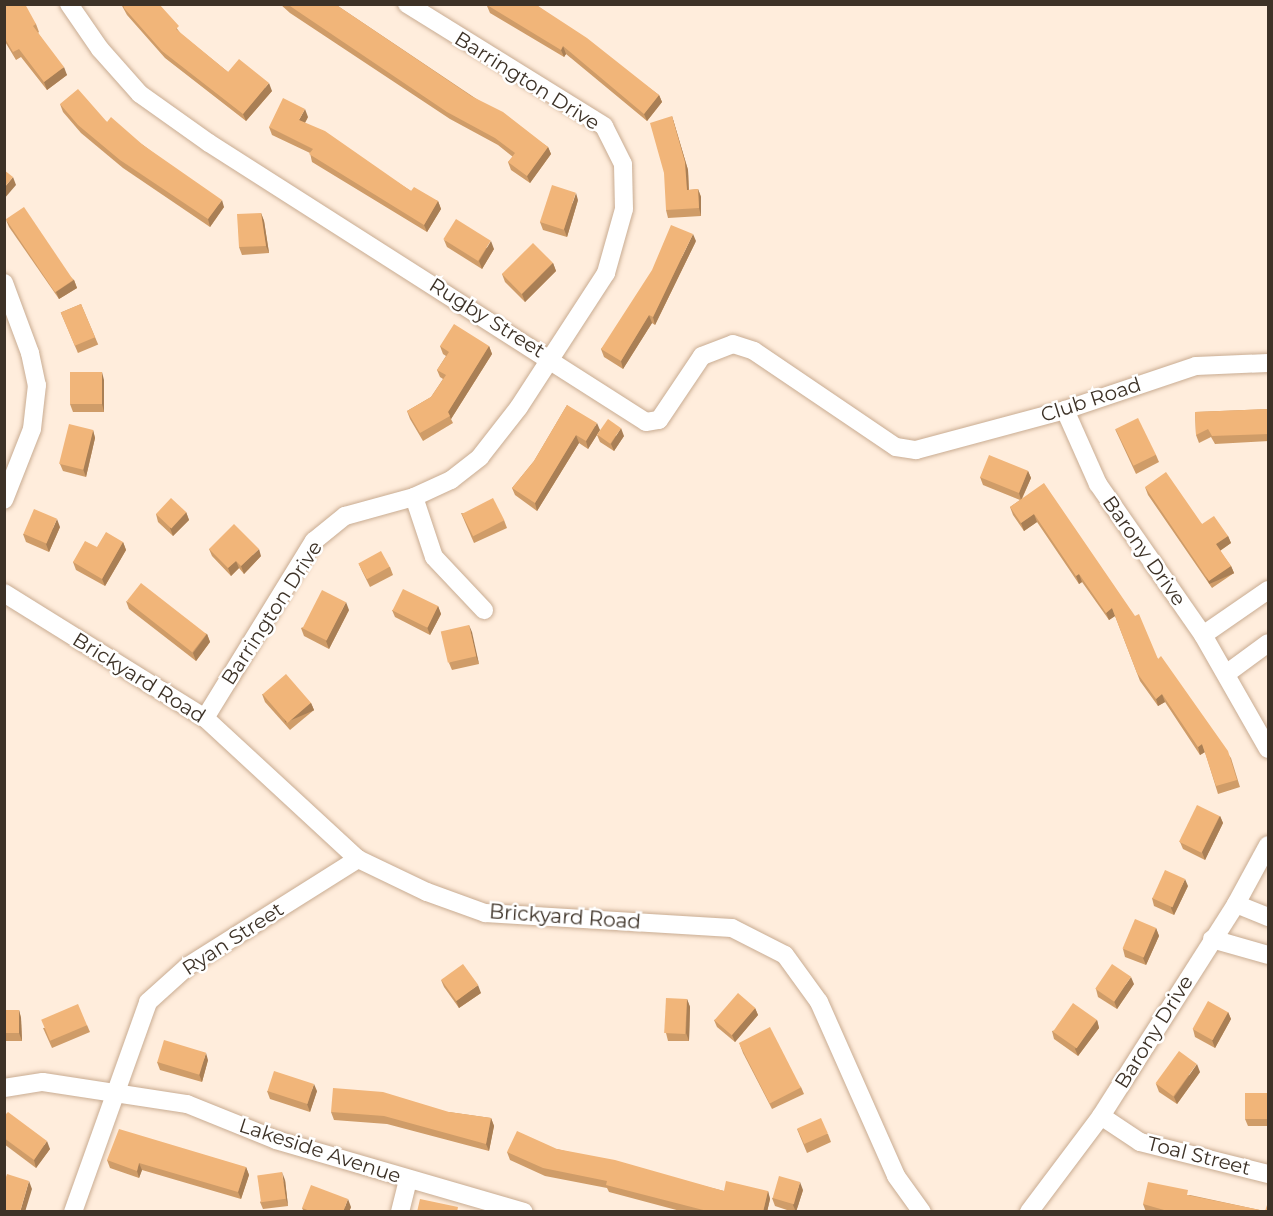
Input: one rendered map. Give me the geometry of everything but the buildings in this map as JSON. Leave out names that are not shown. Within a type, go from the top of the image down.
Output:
[{"type":"street","name":"Rugby Street","points":[[69,4],[100,49],[140,94],[209,142],[550,358],[646,422],[659,420],[702,356],[733,344],[754,351],[896,447],[916,450]]},
{"type":"street","name":"Barrington Drive","points":[[205,718],[314,541],[345,516],[414,497],[451,480],[480,457],[519,407],[606,273],[624,209],[623,164],[604,126],[407,4]]},
{"type":"street","points":[[4,283],[30,352],[37,385],[32,429],[4,500]]},
{"type":"street","name":"Club Road","points":[[916,450],[1065,410],[1196,366],[1269,363]]},
{"type":"street","name":"Barony Drive","points":[[1065,410],[1098,484],[1203,635],[1269,749]]},
{"type":"street","points":[[414,497],[434,557],[484,610]]},
{"type":"street","points":[[1203,635],[1269,590]]},
{"type":"street","name":"Brickyard Road","points":[[4,593],[205,718],[358,859],[426,892],[484,913],[732,928],[785,955],[819,1002],[896,1176],[922,1212]]},
{"type":"street","points":[[1226,674],[1269,643]]},
{"type":"street","name":"Barony Drive","points":[[1029,1212],[1101,1116],[1236,904],[1269,845]]},
{"type":"street","name":"Ryan Street","points":[[73,1212],[148,1002],[188,966],[358,859]]},
{"type":"street","points":[[1236,904],[1269,917]]},
{"type":"street","points":[[1212,939],[1269,954]]},
{"type":"street","name":"Lakeside Avenue","points":[[4,1088],[42,1082],[187,1104],[276,1140],[524,1212]]},
{"type":"street","name":"Toal Street","points":[[1101,1116],[1140,1142],[1269,1174]]},
{"type":"street","points":[[400,1212],[408,1180]]}]
